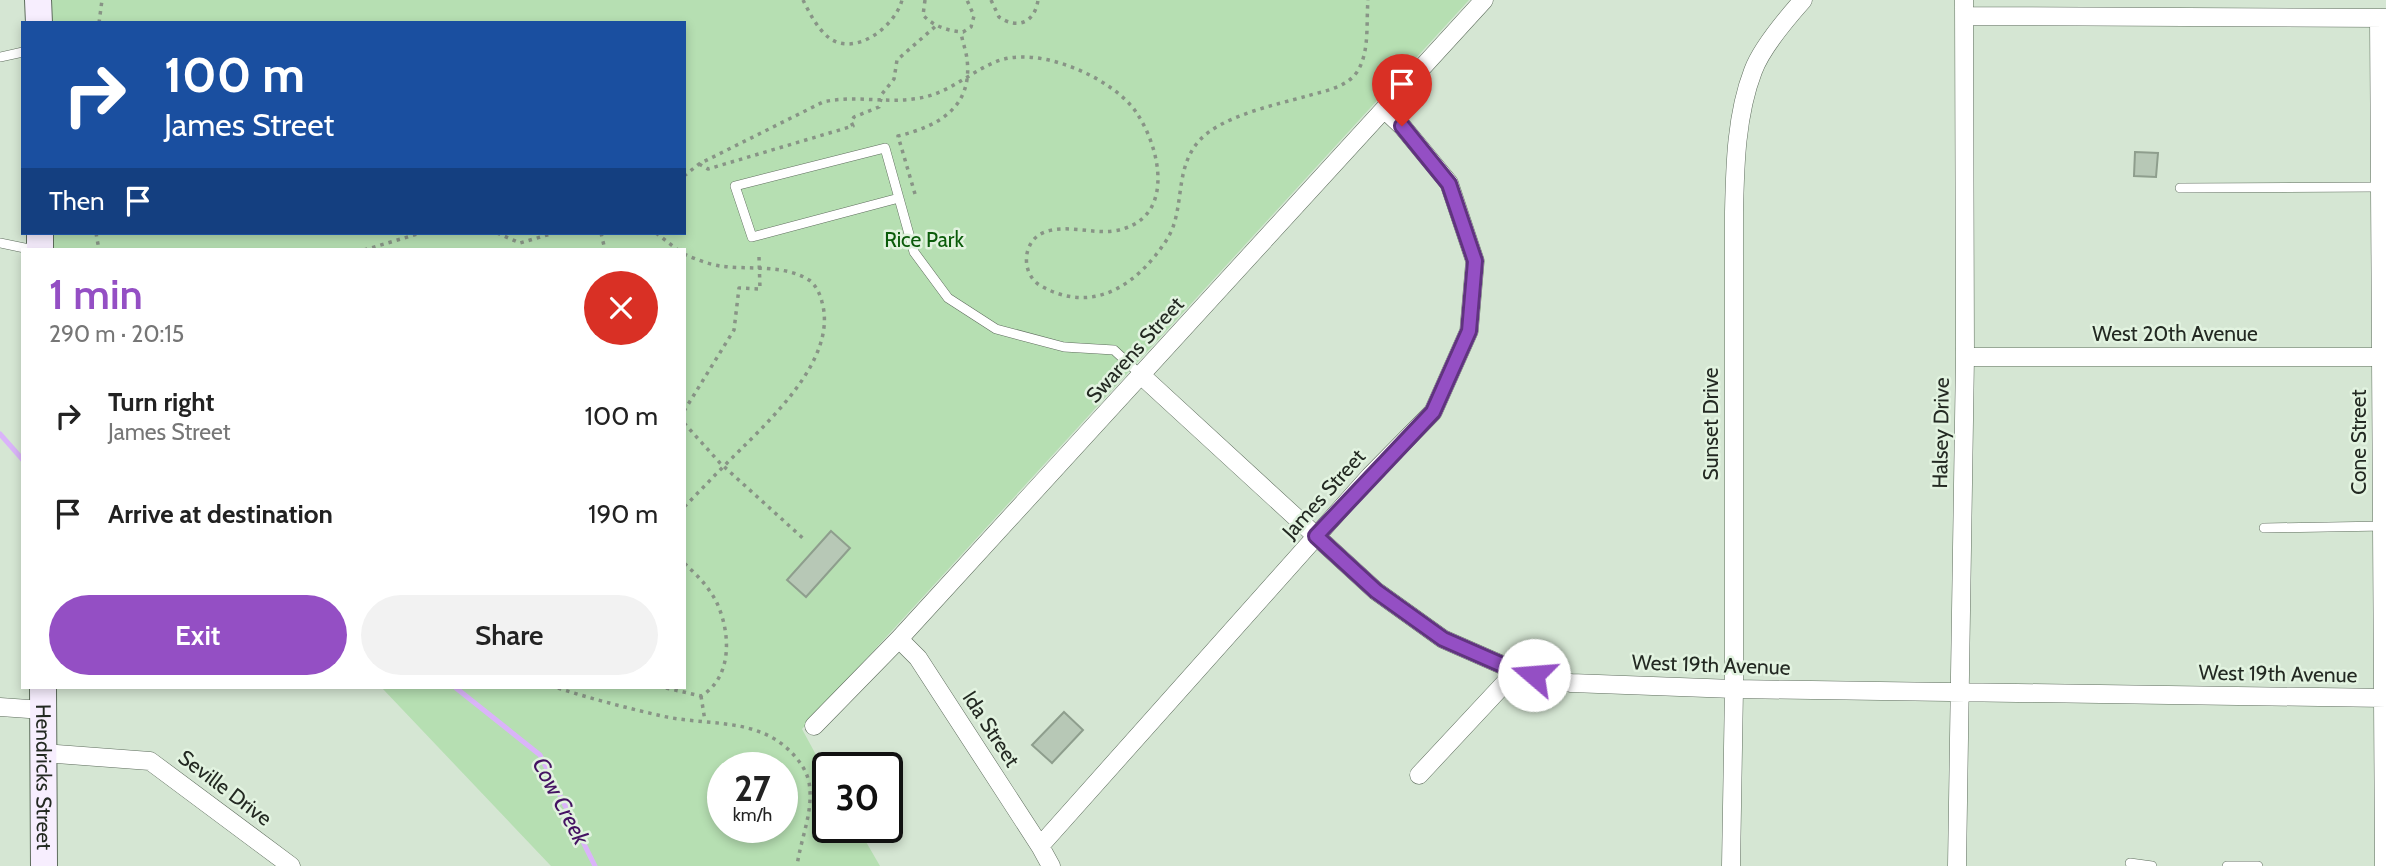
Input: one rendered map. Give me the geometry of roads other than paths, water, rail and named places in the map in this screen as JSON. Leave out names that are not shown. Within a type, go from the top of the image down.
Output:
[{"type":"street","points":[[38,0],[39,21]]},
{"type":"street","name":"Swarens Street","points":[[814,726],[900,639],[1483,0]]},
{"type":"street","name":"Sunset Drive","points":[[1731,866],[1734,690],[1734,212],[1737,139],[1753,70],[1784,22],[1803,0]]},
{"type":"street","points":[[1965,8],[2382,18]]},
{"type":"street","name":"Halsey Drive","points":[[1957,866],[1965,357],[1965,8]]},
{"type":"street","name":"Cone Street","points":[[2382,18],[2384,866]]},
{"type":"street","name":"James Street","points":[[1040,846],[1316,536],[1433,412],[1469,331],[1475,261],[1449,184],[1402,126],[1385,110]]},
{"type":"street","name":"West 20th Avenue","points":[[1965,357],[2384,357]]},
{"type":"street","name":"West 19th Avenue","points":[[1142,376],[1376,591],[1443,639],[1516,671],[1571,683],[1734,690],[2385,698]]},
{"type":"street","name":"Ida Street","points":[[900,639],[918,658],[1040,846]]},
{"type":"street","points":[[1419,775],[1516,671]]},
{"type":"street","points":[[0,707],[43,699]]},
{"type":"street","name":"Hendricks Street","points":[[43,699],[44,866]]},
{"type":"street","name":"Seville Drive","points":[[43,753],[150,761],[291,866]]},
{"type":"street","points":[[1040,846],[1051,866]]},
{"type":"lane","points":[[0,57],[21,52]]},
{"type":"lane","points":[[899,198],[752,237],[735,186],[885,148],[899,198],[914,252],[948,298],[996,329],[1064,347],[1114,350],[1142,376]]},
{"type":"lane","points":[[2180,188],[2383,187]]},
{"type":"lane","points":[[0,243],[24,248]]},
{"type":"lane","points":[[2264,528],[2384,526]]},
{"type":"lane","points":[[2130,863],[2151,866]]},
{"type":"lane","points":[[2227,866],[2258,866]]},
{"type":"waterway","name":"Cow Creek","points":[[0,434],[21,458]]},
{"type":"waterway","name":"Cow Creek","points":[[457,689],[540,755],[595,866]]},
{"type":"park label","name":"Rice Park","points":[[924,240]]}]
